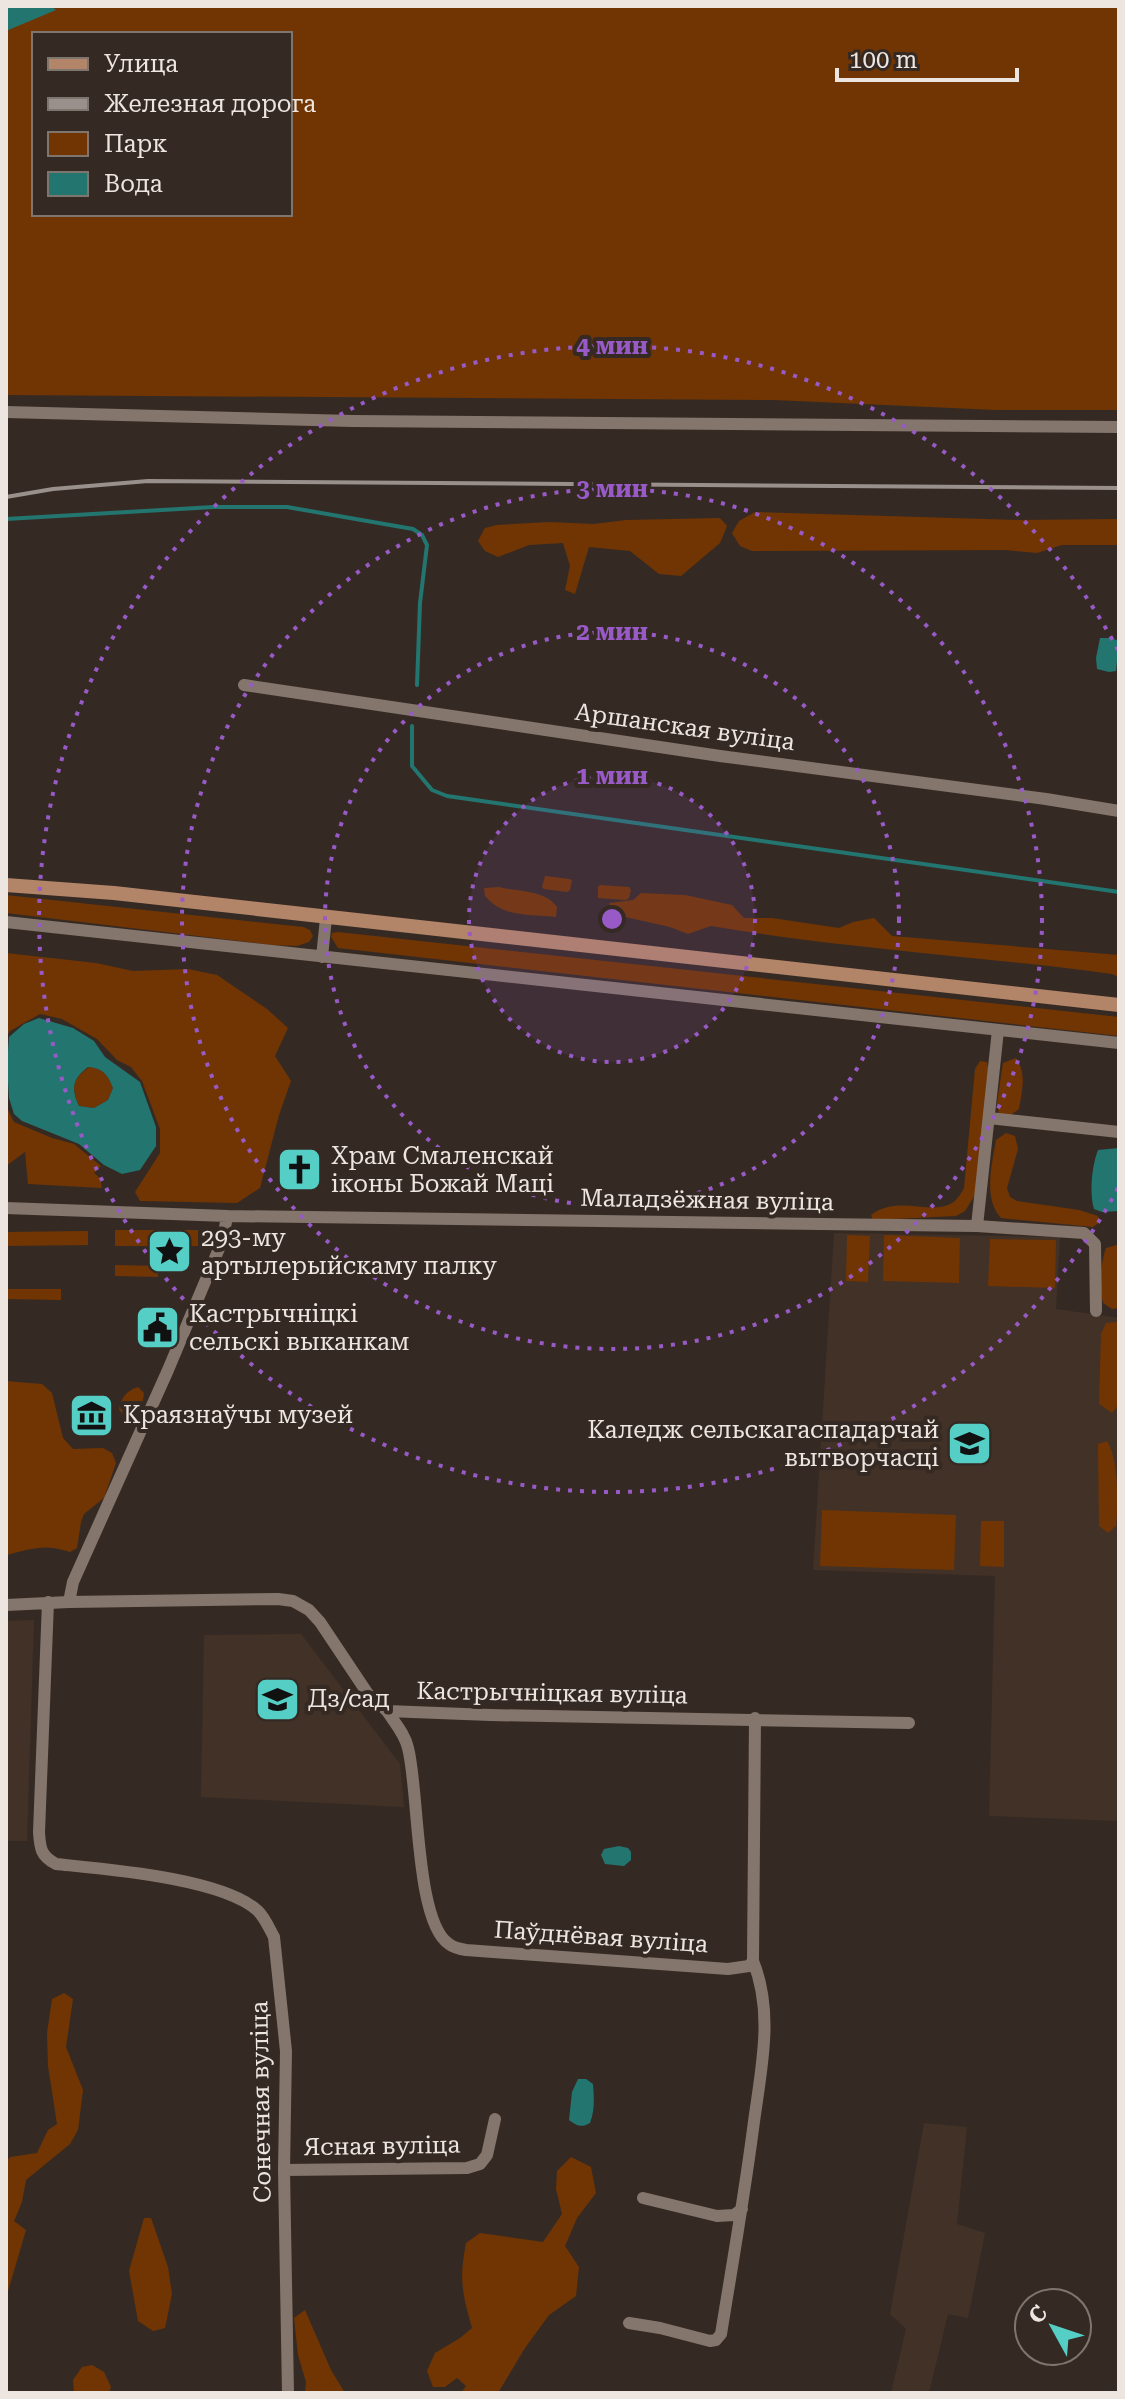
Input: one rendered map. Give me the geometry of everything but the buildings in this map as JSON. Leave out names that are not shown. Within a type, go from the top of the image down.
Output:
[{"type":"main road","points":[[6,885],[114,893],[1119,1005]]},
{"type":"street","points":[[6,412],[353,421],[1119,427]]},
{"type":"street","name":"Аршанская вуліца","points":[[244,685],[720,756],[1119,811]]},
{"type":"street","points":[[322,957],[326,918]]},
{"type":"street","points":[[6,922],[1119,1043]]},
{"type":"street","points":[[977,1226],[998,1030]]},
{"type":"street","points":[[989,1118],[1119,1132]]},
{"type":"street","name":"Маладзёжная вуліца","points":[[6,1208],[227,1216],[977,1226],[1084,1233],[1095,1244],[1096,1311]]},
{"type":"street","points":[[69,1602],[73,1582],[223,1239],[227,1216]]},
{"type":"street","name":"Кастрычніцкая вуліца","points":[[6,1605],[48,1602],[293,1601],[309,1610],[320,1622],[368,1694],[387,1711],[909,1723]]},
{"type":"street","name":"Сонечная вуліца","points":[[48,1602],[40,1850],[45,1858],[56,1864],[140,1872],[227,1895],[258,1911],[274,1937],[286,2051],[284,2170],[288,2393]]},
{"type":"street","name":"Паўднёвая вуліца","points":[[387,1711],[405,1737],[408,1747],[425,1889],[437,1929],[448,1944],[466,1950],[728,1969],[749,1966],[753,1961]]},
{"type":"street","points":[[629,2323],[710,2341],[721,2334],[742,2209],[765,2023],[764,1997],[753,1961],[755,1718]]},
{"type":"street","name":"Ясная вуліца","points":[[284,2170],[467,2168],[480,2164],[487,2155],[495,2119]]},
{"type":"street","points":[[643,2198],[717,2216],[734,2215],[742,2209]]},
{"type":"shaded area","name":"Каледж сельскагаспадарчай вытворчасці","points":[[834,1233],[1060,1237],[1056,1309],[1119,1318],[1119,1821],[989,1816],[995,1576],[813,1570]]},
{"type":"shaded area","points":[[34,1620],[27,1841],[6,1841],[6,1621]]},
{"type":"shaded area","name":"Дз/сад","points":[[301,1634],[400,1764],[404,1807],[201,1797],[204,1635]]},
{"type":"shaded area","points":[[924,2123],[967,2127],[957,2224],[985,2233],[968,2318],[948,2314],[929,2393],[891,2393],[906,2329],[890,2314]]},
{"type":"green space","points":[[6,6],[1119,6],[1119,410],[996,410],[774,400],[6,395]]},
{"type":"green space","points":[[755,512],[1021,520],[1119,519],[1119,545],[1062,545],[1037,553],[1006,550],[752,551],[740,546],[732,533],[739,521]]},
{"type":"green space","points":[[720,518],[727,526],[720,543],[681,576],[659,574],[630,551],[589,547],[575,594],[565,590],[570,566],[563,543],[529,545],[498,557],[485,551],[478,541],[485,528],[497,525]]},
{"type":"green space","points":[[545,876],[570,879],[570,890],[544,889]]},
{"type":"green space","points":[[600,885],[629,887],[629,898],[598,898]]},
{"type":"green space","points":[[499,887],[546,897],[557,907],[556,917],[518,914],[500,908],[485,896],[484,888]]},
{"type":"green space","points":[[641,893],[685,895],[732,905],[744,918],[772,918],[839,928],[874,918],[892,936],[1119,955],[1119,977],[811,941],[711,926],[688,934],[612,914],[609,903],[633,900]]},
{"type":"green space","points":[[6,895],[303,927],[310,930],[313,936],[309,942],[297,946],[272,945],[6,913]]},
{"type":"green space","points":[[332,933],[1119,1017],[1119,1036],[338,948],[331,937]]},
{"type":"green space","points":[[6,953],[96,963],[133,971],[188,969],[217,975],[267,1009],[288,1028],[275,1056],[291,1081],[260,1188],[237,1203],[140,1201],[135,1192],[160,1153],[160,1129],[142,1081],[131,1067],[117,1060],[97,1039],[62,1019],[40,1014],[10,1031],[6,1037]]},
{"type":"green space","points":[[1016,1058],[1022,1070],[1022,1089],[1019,1109],[1008,1117],[999,1115],[997,1103],[1003,1063]]},
{"type":"green space","points":[[980,1061],[987,1062],[989,1072],[975,1195],[965,1211],[956,1216],[873,1220],[871,1215],[892,1206],[934,1207],[956,1200],[964,1188],[975,1069]]},
{"type":"green space","points":[[89,1067],[104,1073],[113,1088],[108,1100],[94,1108],[79,1106],[74,1089],[76,1080]]},
{"type":"green space","points":[[6,1106],[14,1122],[74,1144],[101,1166],[94,1173],[100,1178],[102,1188],[28,1184],[25,1152],[6,1166]]},
{"type":"green space","points":[[1006,1133],[1015,1136],[1018,1149],[1007,1188],[1010,1197],[1017,1201],[1079,1210],[1098,1216],[1100,1222],[1093,1227],[1001,1218],[992,1201],[990,1181],[996,1140]]},
{"type":"green space","points":[[115,1230],[198,1230],[198,1246],[115,1246]]},
{"type":"green space","points":[[88,1231],[88,1245],[6,1246],[6,1232]]},
{"type":"green space","points":[[847,1235],[870,1236],[868,1282],[846,1281]]},
{"type":"green space","points":[[884,1235],[960,1238],[959,1283],[883,1281]]},
{"type":"green space","points":[[990,1239],[1056,1240],[1055,1288],[988,1286]]},
{"type":"green space","points":[[1117,1245],[1119,1308],[1112,1309],[1103,1303],[1102,1261],[1106,1248]]},
{"type":"green space","points":[[115,1265],[158,1266],[158,1277],[115,1276]]},
{"type":"green space","points":[[6,1289],[61,1289],[61,1300],[6,1299]]},
{"type":"green space","points":[[1118,1322],[1119,1404],[1112,1413],[1099,1404],[1101,1334],[1106,1323]]},
{"type":"green space","points":[[6,1381],[42,1384],[52,1393],[63,1438],[73,1449],[103,1448],[112,1453],[116,1463],[104,1498],[84,1514],[77,1548],[70,1552],[45,1547],[6,1555]]},
{"type":"green space","points":[[138,1387],[144,1393],[141,1405],[125,1418],[119,1409],[122,1401]]},
{"type":"green space","points":[[1107,1441],[1114,1459],[1117,1494],[1116,1526],[1108,1533],[1099,1526],[1098,1444]]},
{"type":"green space","points":[[822,1510],[956,1515],[954,1570],[820,1566]]},
{"type":"green space","points":[[981,1521],[1004,1521],[1004,1567],[980,1566]]},
{"type":"green space","points":[[64,1993],[73,1999],[66,2047],[83,2090],[78,2130],[70,2144],[26,2180],[14,2221],[26,2230],[6,2298],[6,2162],[10,2157],[37,2153],[48,2130],[57,2124],[48,2066],[47,2033],[52,1999]]},
{"type":"green space","points":[[571,2157],[591,2167],[596,2193],[577,2218],[565,2246],[579,2267],[576,2296],[549,2315],[498,2393],[461,2393],[466,2386],[457,2378],[445,2387],[433,2387],[427,2371],[435,2353],[472,2328],[463,2286],[466,2243],[480,2233],[543,2242],[562,2214],[556,2189],[557,2171]]},
{"type":"green space","points":[[144,2218],[151,2218],[168,2267],[172,2294],[165,2328],[153,2331],[138,2321],[129,2271]]},
{"type":"green space","points":[[305,2310],[331,2370],[345,2393],[305,2393],[306,2382],[298,2355],[294,2318]]},
{"type":"green space","points":[[92,2365],[104,2372],[111,2387],[109,2393],[74,2393],[73,2380],[82,2367]]},
{"type":"water","points":[[6,6],[51,6],[56,10],[6,31]]},
{"type":"water","points":[[1100,638],[1119,641],[1116,671],[1097,669]]},
{"type":"water","points":[[39,1018],[73,1028],[94,1041],[105,1057],[140,1082],[156,1127],[156,1146],[140,1170],[122,1174],[104,1165],[79,1144],[22,1121],[14,1114],[9,1098],[9,1037],[24,1024]],"holes":[[[88,1067],[104,1073],[113,1088],[108,1100],[94,1108],[79,1106],[74,1089],[76,1080]]]},
{"type":"water","points":[[1119,1148],[1119,1211],[1102,1212],[1094,1209],[1092,1195],[1096,1156],[1098,1150]]},
{"type":"water","points":[[628,1848],[631,1860],[624,1866],[605,1864],[601,1855],[604,1849]]},
{"type":"water","points":[[578,2079],[586,2079],[593,2084],[592,2118],[590,2123],[582,2126],[569,2120],[572,2092]]},
{"type":"waterway","points":[[6,519],[214,507],[287,507],[413,529],[422,535],[427,545],[420,603],[417,685]]},
{"type":"waterway","points":[[412,726],[412,766],[432,790],[447,796],[1119,892]]},
{"type":"railway","points":[[6,497],[53,489],[148,481],[1119,488]]},
{"type":"place","name":"Храм Смаленскай іконы Божай Маці","points":[[300,1170]]},
{"type":"place","name":"293-му артылерыйскаму палку","points":[[170,1252]]},
{"type":"place","name":"Кастрычніцкі сельскі выканкам","points":[[158,1328]]},
{"type":"place","name":"Краязнаўчы музей","points":[[92,1415]]},
{"type":"place","name":"Каледж сельскагаспадарчай вытворчасці","points":[[970,1444]]},
{"type":"place","name":"Дз/сад","points":[[277,1699]]}]
